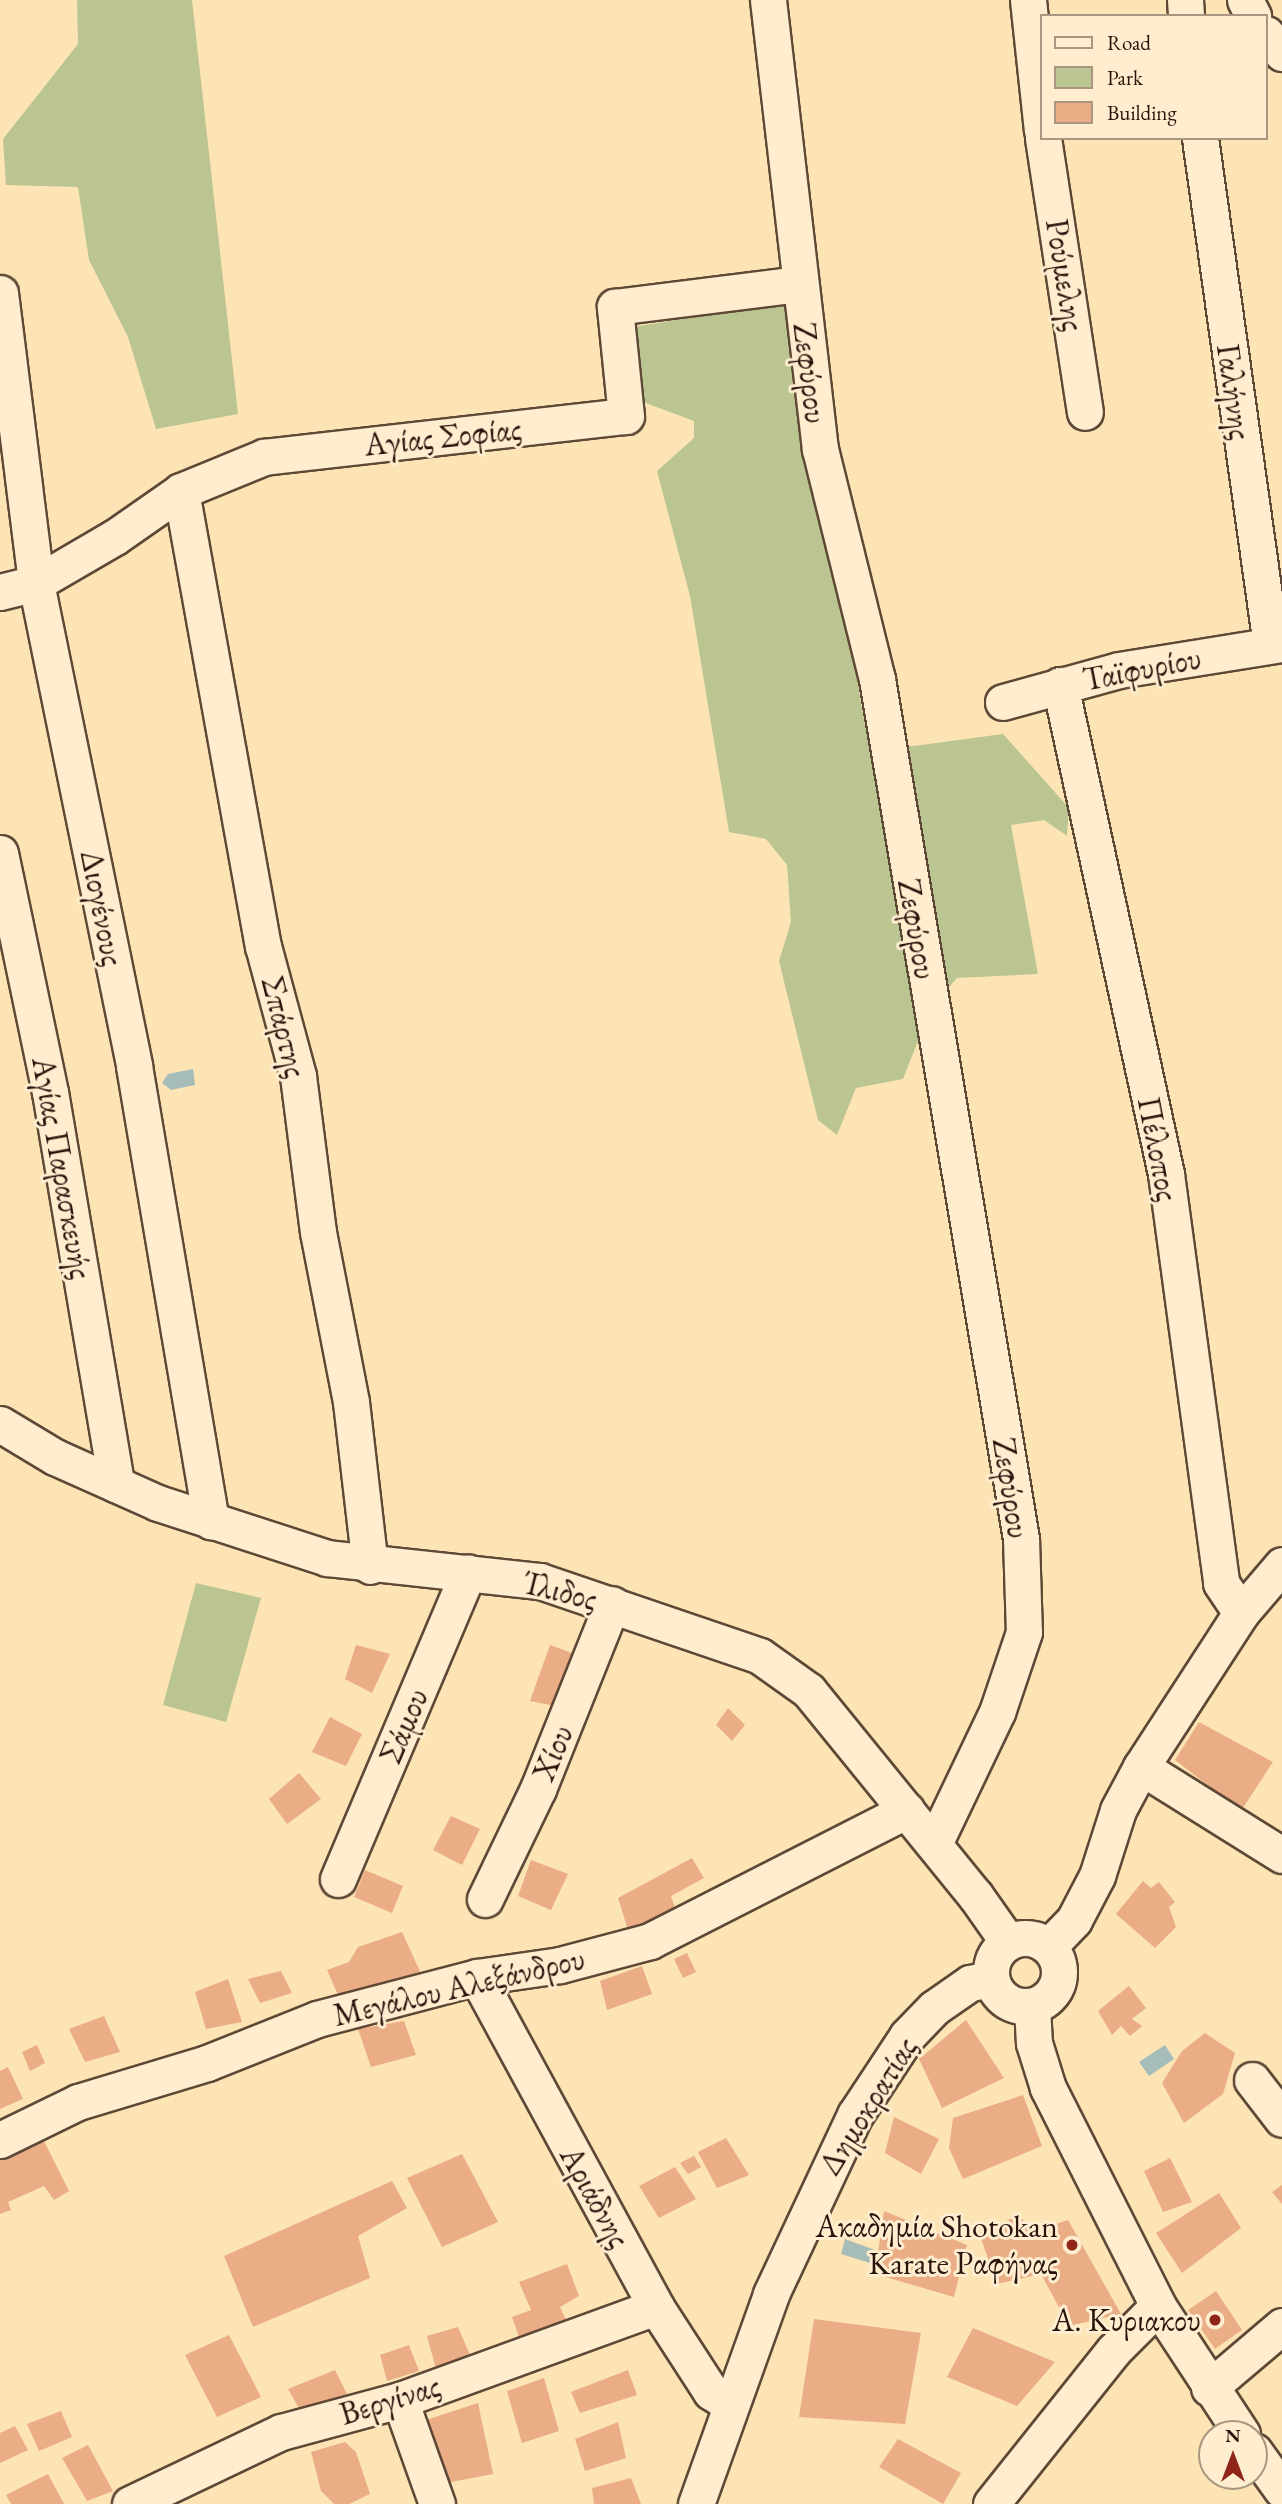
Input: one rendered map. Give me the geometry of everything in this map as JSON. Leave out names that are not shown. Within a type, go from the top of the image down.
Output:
[{"type":"street","name":"Ζεφύρου","points":[[768,0],[820,449],[877,679],[1021,1539],[1024,1632],[997,1712],[934,1844]]},
{"type":"street","points":[[1028,0],[1040,111]]},
{"type":"street","points":[[1268,36],[1282,53]]},
{"type":"street","name":"Ρούμελης","points":[[1043,140],[1085,412]]},
{"type":"street","name":"Γαλήνης","points":[[1200,140],[1276,645]]},
{"type":"street","name":"Αγίας Σοφίας","points":[[0,592],[36,583],[115,537],[181,491],[264,457],[626,416],[615,307],[799,284]]},
{"type":"street","name":"Διογένους","points":[[0,293],[36,583],[134,1066],[211,1522]]},
{"type":"street","name":"Σπάρτης","points":[[181,491],[264,946],[298,1076],[318,1232],[351,1402],[370,1566]]},
{"type":"street","name":"Ταϊφυρίου","points":[[1003,702],[1119,670],[1276,645]]},
{"type":"street","name":"Πέλοπος","points":[[1060,685],[1166,1174],[1221,1583],[1241,1613]]},
{"type":"street","name":"Αγίας Παρασκευής","points":[[0,853],[50,1092],[116,1484]]},
{"type":"street","name":"Ίλιδος","points":[[0,1424],[55,1457],[116,1484],[211,1522],[327,1558],[370,1566],[468,1572],[540,1581],[760,1656],[808,1691],[907,1810],[1008,1942]]},
{"type":"street","points":[[1049,1946],[1074,1920],[1097,1876],[1118,1810],[1141,1767],[1241,1613],[1282,1565]]},
{"type":"street","name":"Σάμου","points":[[338,1879],[468,1572]]},
{"type":"street","name":"Χίου","points":[[485,1899],[553,1755],[612,1604]]},
{"type":"street","points":[[1141,1767],[1282,1854]]},
{"type":"street","name":"Μεγάλου Αλεξάνδρου","points":[[0,2140],[78,2102],[207,2063],[317,2019],[477,1977],[559,1965],[650,1941],[907,1810]]},
{"type":"street","points":[[1029,1937],[1049,1946],[1060,1976],[1051,1995],[1032,2006],[1011,2004],[991,1979],[993,1958],[1008,1942],[1029,1937]]},
{"type":"street","name":"Αριάδνης","points":[[477,1977],[656,2307],[712,2392],[730,2404]]},
{"type":"street","name":"Δημοκρατίας","points":[[696,2504],[730,2404],[797,2233],[879,2075],[934,2008],[970,1983],[991,1979]]},
{"type":"street","points":[[1032,2006],[1034,2043],[1048,2088],[1158,2306],[1232,2420]]},
{"type":"street","points":[[1252,2080],[1282,2119]]},
{"type":"street","points":[[991,2504],[1114,2350],[1158,2306]]},
{"type":"street","name":"Βεργίνας","points":[[130,2504],[281,2432],[400,2400],[656,2307]]},
{"type":"street","points":[[1209,2388],[1282,2326]]},
{"type":"street","points":[[400,2400],[437,2504]]},
{"type":"street","points":[[1268,2476],[1278,2494]]},
{"type":"green space","points":[[77,0],[192,0],[238,414],[156,429],[128,337],[89,260],[78,187],[6,185],[3,139],[78,44]]},
{"type":"green space","points":[[789,302],[869,747],[914,746],[1003,734],[1069,808],[1067,836],[1044,820],[1011,825],[1038,974],[957,978],[931,1008],[903,1079],[856,1088],[837,1135],[818,1120],[779,961],[791,922],[787,865],[766,839],[729,832],[690,596],[657,471],[694,438],[694,421],[635,399],[633,327]]},
{"type":"green space","points":[[196,1583],[261,1598],[226,1722],[163,1705]]},
{"type":"water","points":[[193,1069],[195,1085],[171,1090],[162,1083],[168,1074]]},
{"type":"water","points":[[1165,2045],[1174,2059],[1149,2076],[1139,2062]]},
{"type":"water","points":[[845,2239],[875,2250],[870,2263],[841,2254]]},
{"type":"building","points":[[356,1645],[390,1654],[372,1693],[345,1679]]},
{"type":"building","points":[[550,1645],[580,1656],[560,1707],[530,1701]]},
{"type":"building","points":[[728,1708],[745,1725],[732,1741],[716,1725]]},
{"type":"building","points":[[330,1717],[362,1734],[346,1766],[312,1752]]},
{"type":"building","points":[[1199,1722],[1273,1762],[1241,1811],[1175,1760]]},
{"type":"building","points":[[299,1773],[321,1799],[287,1824],[269,1799]]},
{"type":"building","points":[[451,1816],[480,1829],[462,1865],[433,1850]]},
{"type":"building","points":[[692,1858],[704,1878],[671,1896],[677,1914],[629,1933],[618,1898]]},
{"type":"building","points":[[531,1860],[568,1874],[551,1910],[518,1896]]},
{"type":"building","points":[[365,1870],[403,1886],[392,1913],[354,1897]]},
{"type":"building","points":[[1143,1881],[1151,1888],[1159,1882],[1175,1902],[1169,1907],[1176,1927],[1155,1948],[1116,1914]]},
{"type":"building","points":[[402,1932],[423,1978],[341,2002],[327,1970],[349,1962],[358,1947]]},
{"type":"building","points":[[687,1953],[696,1972],[683,1978],[674,1959]]},
{"type":"building","points":[[642,1966],[652,1994],[607,2010],[600,1981]]},
{"type":"building","points":[[281,1971],[292,1993],[260,2003],[248,1979]]},
{"type":"building","points":[[228,1979],[242,2022],[206,2029],[195,1992]]},
{"type":"building","points":[[1129,1986],[1146,2008],[1132,2019],[1142,2026],[1130,2036],[1121,2026],[1112,2035],[1098,2011]]},
{"type":"building","points":[[104,2016],[120,2052],[85,2062],[69,2029]]},
{"type":"building","points":[[966,2020],[1004,2078],[942,2108],[919,2059]]},
{"type":"building","points":[[404,2021],[416,2055],[371,2067],[358,2029]]},
{"type":"building","points":[[1205,2033],[1235,2053],[1223,2094],[1184,2123],[1162,2083],[1182,2051]]},
{"type":"building","points":[[37,2045],[45,2063],[30,2071],[22,2052]]},
{"type":"building","points":[[8,2067],[23,2099],[0,2109],[0,2071]]},
{"type":"building","points":[[1023,2095],[1042,2146],[963,2179],[949,2148],[953,2118]]},
{"type":"building","points":[[894,2117],[939,2139],[921,2174],[885,2153]]},
{"type":"building","points":[[726,2138],[749,2175],[717,2188],[698,2152]]},
{"type":"building","points":[[44,2141],[69,2191],[54,2200],[44,2186],[8,2202],[11,2210],[0,2214],[0,2159]]},
{"type":"building","points":[[462,2154],[498,2222],[442,2247],[407,2178]]},
{"type":"building","points":[[694,2156],[701,2167],[688,2174],[680,2163]]},
{"type":"building","points":[[1170,2158],[1192,2202],[1163,2212],[1144,2171]]},
{"type":"building","points":[[675,2167],[696,2199],[659,2218],[639,2186]]},
{"type":"building","points":[[392,2181],[407,2208],[358,2236],[370,2278],[253,2327],[224,2256]]},
{"type":"building","points":[[1282,2185],[1282,2204],[1272,2192]]},
{"type":"building","points":[[1219,2193],[1241,2228],[1182,2273],[1156,2233]]},
{"type":"building","points":[[884,2211],[967,2245],[954,2297],[875,2274]]},
{"type":"building","points":[[1017,2216],[1038,2230],[1068,2220],[1121,2314],[1069,2326],[1041,2274],[997,2284],[979,2233]]},
{"type":"building","points":[[567,2264],[579,2296],[560,2307],[569,2326],[522,2346],[512,2317],[531,2310],[519,2282]]},
{"type":"building","name":"Α. Κυριακου","points":[[1216,2291],[1242,2330],[1215,2349],[1188,2310]]},
{"type":"building","points":[[814,2319],[921,2333],[905,2424],[799,2417]]},
{"type":"building","points":[[458,2327],[470,2355],[436,2369],[427,2336]]},
{"type":"building","points":[[973,2328],[1055,2362],[1017,2406],[947,2377]]},
{"type":"building","points":[[229,2335],[261,2397],[217,2417],[185,2355]]},
{"type":"building","points":[[409,2345],[419,2371],[387,2381],[380,2355]]},
{"type":"building","points":[[335,2370],[347,2394],[301,2412],[288,2389]]},
{"type":"building","points":[[628,2370],[637,2395],[580,2413],[571,2392]]},
{"type":"building","points":[[544,2378],[559,2431],[522,2443],[507,2391]]},
{"type":"building","points":[[478,2403],[493,2474],[446,2483],[426,2420]]},
{"type":"building","points":[[61,2411],[72,2437],[39,2451],[27,2424]]},
{"type":"building","points":[[618,2422],[626,2458],[585,2471],[575,2439]]},
{"type":"building","points":[[15,2426],[28,2450],[0,2463],[0,2433]]},
{"type":"building","points":[[898,2439],[961,2473],[943,2504],[879,2467]]},
{"type":"building","points":[[345,2442],[356,2452],[370,2494],[349,2504],[334,2504],[321,2491],[311,2452]]},
{"type":"building","points":[[88,2445],[113,2491],[87,2501],[62,2458]]},
{"type":"building","points":[[48,2474],[64,2504],[11,2504],[6,2495]]},
{"type":"building","points":[[631,2478],[641,2504],[594,2504],[592,2488]]},
{"type":"place","name":"Ακαδημία Shotokan Karate Ραφήνας","points":[[1072,2245]]},
{"type":"place","name":"Α. Κυριακου","points":[[1215,2320]]}]
